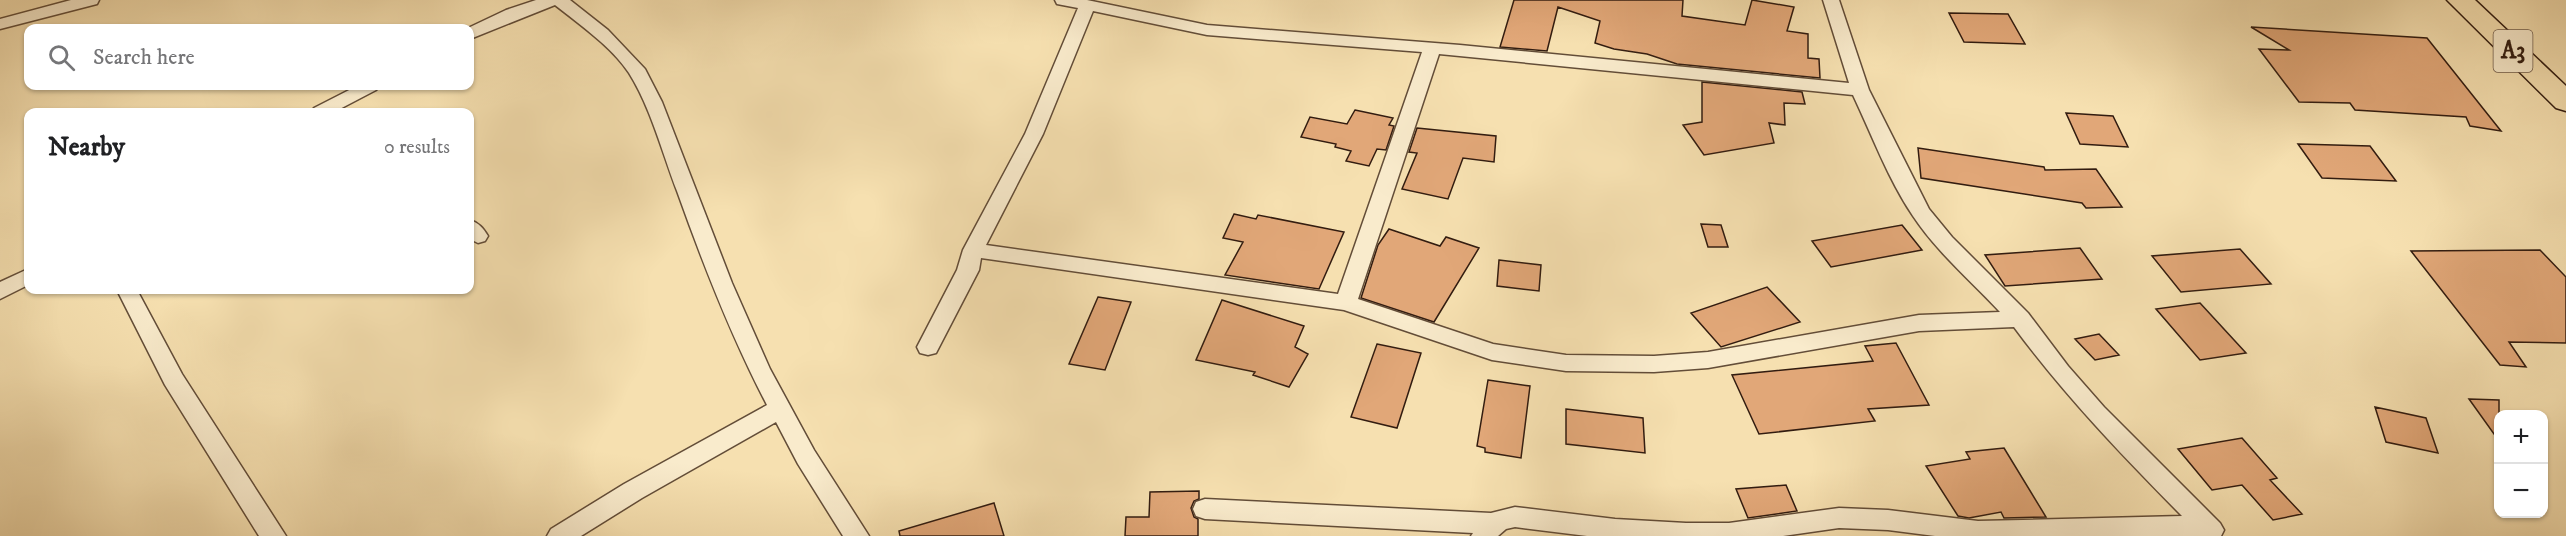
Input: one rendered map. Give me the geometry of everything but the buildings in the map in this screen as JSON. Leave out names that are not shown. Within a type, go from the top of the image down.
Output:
[{"type":"highway","name":"A3","points":[[2460,0],[2564,97]]},
{"type":"street","points":[[0,24],[91,0]]},
{"type":"street","points":[[474,31],[509,7],[552,0]]},
{"type":"street","points":[[560,0],[602,34],[636,69],[653,102],[721,283],[759,369],[806,457],[856,536]]},
{"type":"street","points":[[1063,0],[1207,30],[1432,48],[1860,90]]},
{"type":"street","points":[[1831,0],[1860,90],[1904,182],[1922,213],[1945,242],[2020,319],[2060,372],[2096,413],[2212,531]]},
{"type":"street","points":[[928,347],[968,270],[973,250],[1034,134],[1087,6]]},
{"type":"street","points":[[1346,303],[1432,48]]},
{"type":"street","points":[[328,108],[362,90]]},
{"type":"street","points":[[346,98],[356,108]]},
{"type":"street","points":[[973,250],[1346,303],[1492,352],[1576,363],[1654,364],[1707,360],[1919,323],[2020,319]]},
{"type":"street","points":[[0,291],[24,278]]},
{"type":"street","points":[[129,294],[173,379],[273,536]]},
{"type":"street","points":[[561,536],[633,491],[780,409]]},
{"type":"street","points":[[1205,509],[1490,530],[1502,518],[1515,517],[1627,530],[1729,533],[1759,532],[1839,518],[1888,520],[1978,531],[2212,531]]}]
